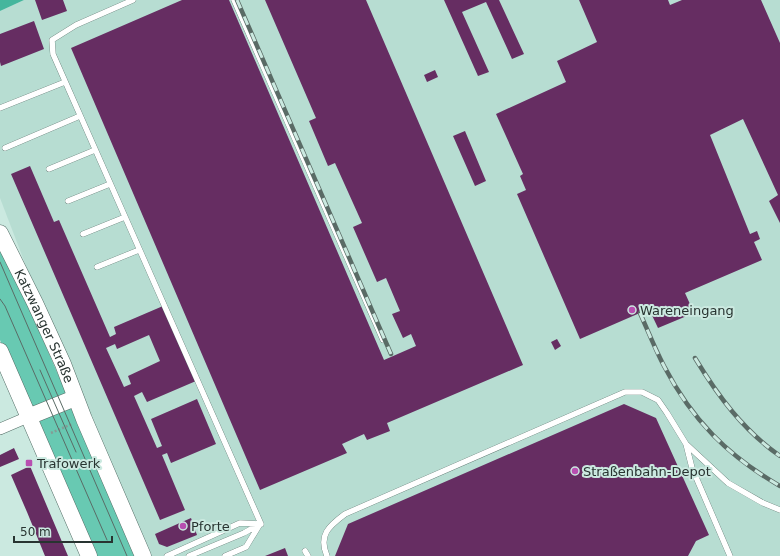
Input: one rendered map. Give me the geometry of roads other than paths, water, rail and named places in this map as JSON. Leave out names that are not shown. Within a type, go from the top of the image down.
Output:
[{"type":"main road","name":"Katzwanger Straße","points":[[0,233],[49,334],[70,382],[84,420],[143,556]]},
{"type":"main road","points":[[0,351],[89,556]]},
{"type":"main road","name":"Katzwanger Straße","points":[[28,417],[75,398]]},
{"type":"street","points":[[0,429],[28,417]]},
{"type":"lane","points":[[133,0],[76,25],[52,40],[53,54],[261,524]]},
{"type":"lane","points":[[234,0],[383,340]]},
{"type":"lane","points":[[0,108],[65,82]]},
{"type":"lane","points":[[4,148],[80,116]]},
{"type":"lane","points":[[49,169],[95,150]]},
{"type":"lane","points":[[68,201],[110,184]]},
{"type":"lane","points":[[82,234],[125,217]]},
{"type":"lane","points":[[97,267],[139,250]]},
{"type":"lane","points":[[327,556],[325,552],[324,536],[331,524],[345,514],[625,392],[642,392],[658,400],[686,444],[728,483],[763,503],[780,510]]},
{"type":"lane","points":[[686,444],[692,468],[730,556]]},
{"type":"lane","points":[[167,556],[240,523],[261,524]]},
{"type":"lane","points":[[189,556],[244,533],[261,524]]},
{"type":"lane","points":[[225,556],[246,547],[261,524]]},
{"type":"tram line","points":[[0,262],[127,556]]},
{"type":"tram line","points":[[0,299],[5,306],[107,540]]},
{"type":"tram line","points":[[40,370],[76,452]]},
{"type":"railway","points":[[237,0],[391,354]]},
{"type":"railway","points":[[640,313],[664,366],[699,420],[728,449],[744,462],[780,486]]},
{"type":"railway","points":[[695,358],[732,412],[754,435],[780,456]]},
{"type":"place","name":"Wareneingang","points":[[632,310]]},
{"type":"place","name":"Trafowerk","points":[[29,463]]},
{"type":"place","name":"Straßenbahn-Depot","points":[[575,471]]},
{"type":"place","name":"Pforte","points":[[183,526]]}]
